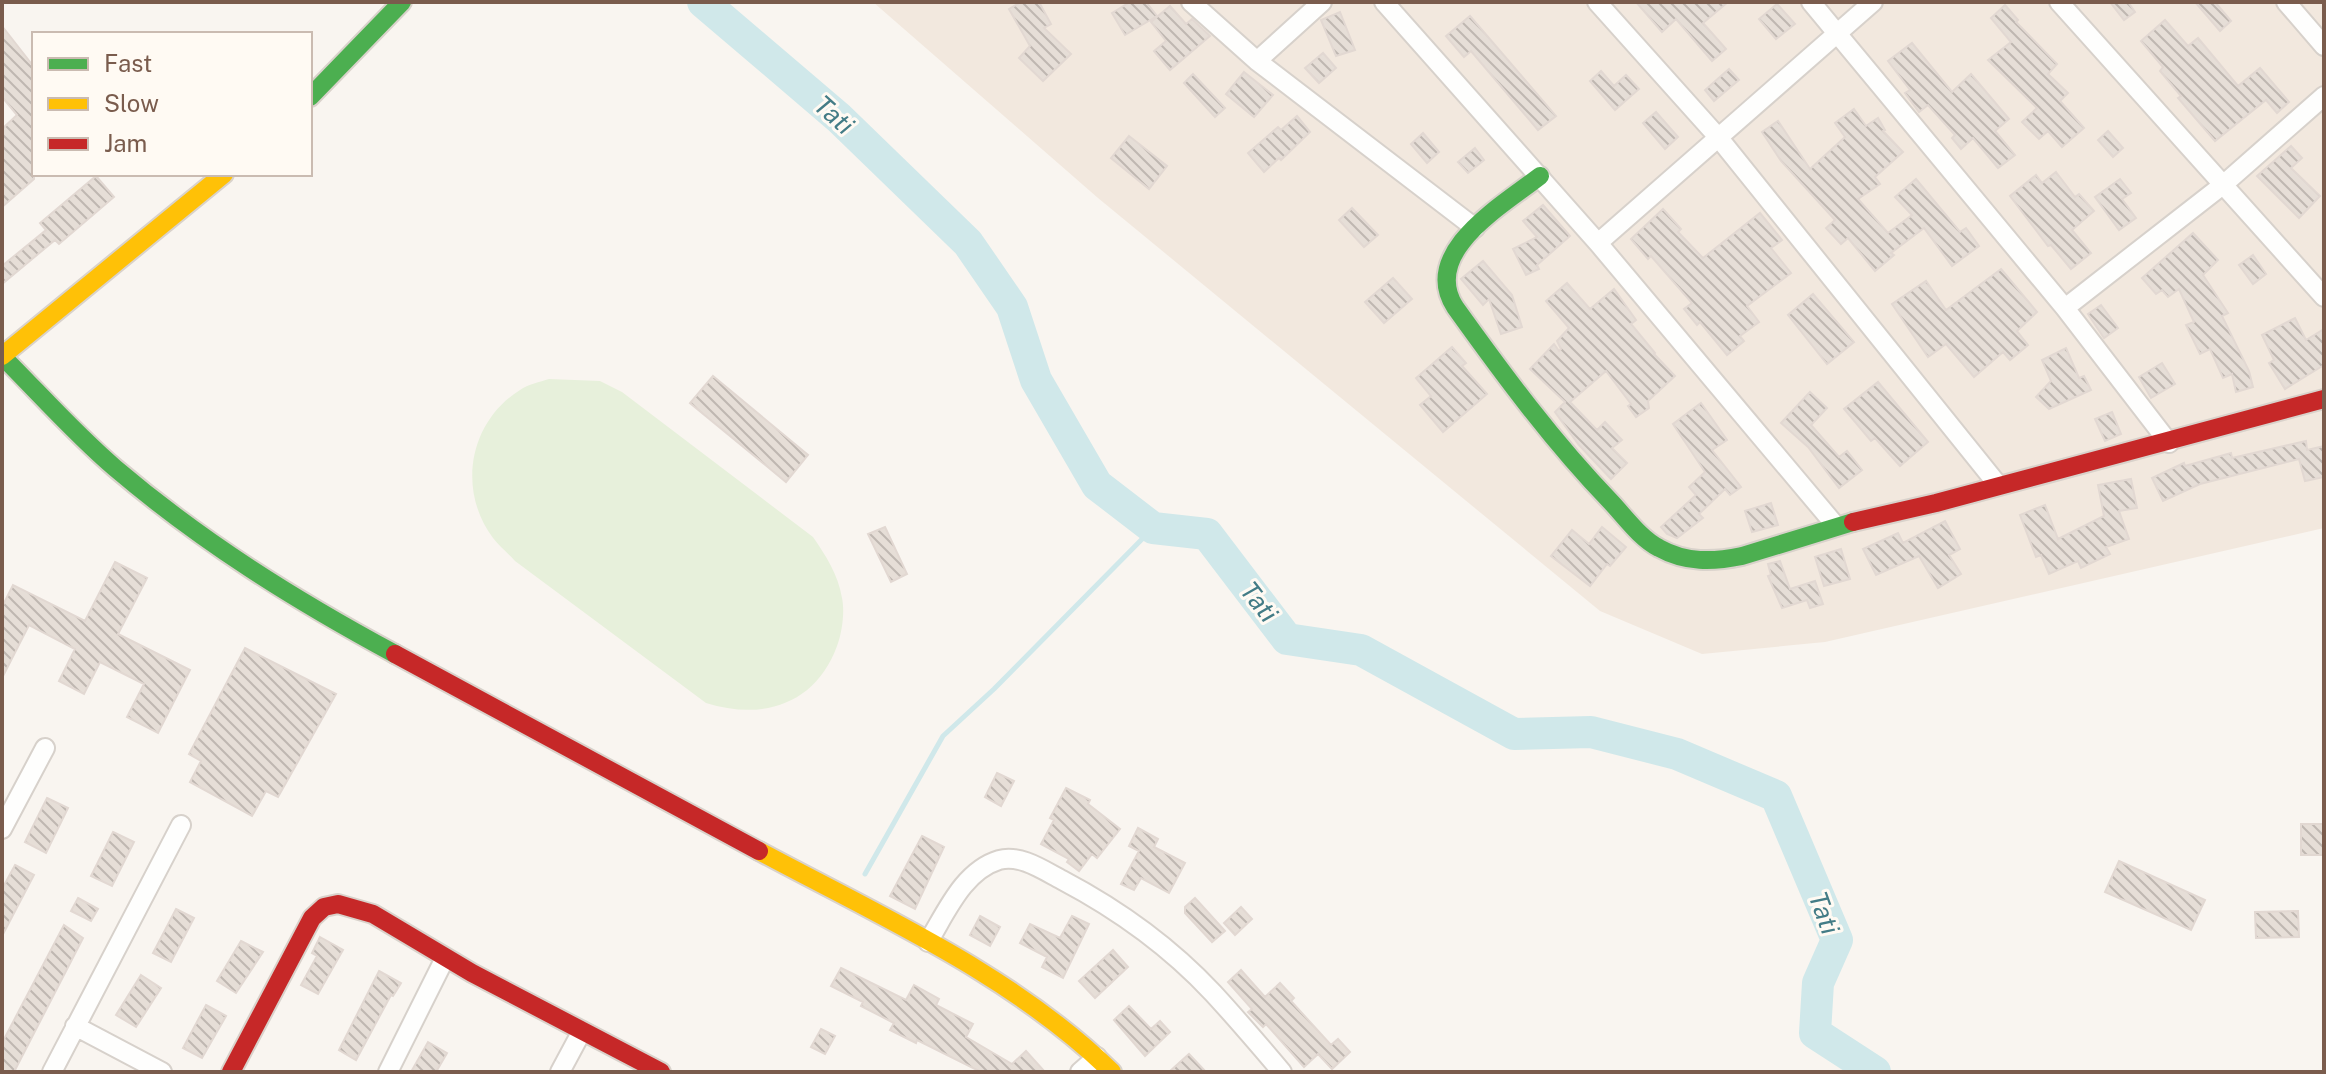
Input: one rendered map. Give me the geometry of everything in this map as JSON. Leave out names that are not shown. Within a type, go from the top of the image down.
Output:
[{"type":"street","points":[[316,92],[402,2]]},
{"type":"street","points":[[1191,2],[1257,61],[1475,228]]},
{"type":"street","points":[[1257,61],[1322,2]]},
{"type":"street","points":[[1384,2],[1598,243],[1836,526]]},
{"type":"street","points":[[1597,2],[1718,137],[1998,485]]},
{"type":"street","points":[[1811,2],[2065,308],[2169,443]]},
{"type":"street","points":[[1598,243],[1873,2]]},
{"type":"street","points":[[2059,2],[2324,297]]},
{"type":"street","points":[[2286,2],[2324,46]]},
{"type":"street","points":[[2065,308],[2224,184],[2324,96]]},
{"type":"street","points":[[222,176],[2,356],[113,466],[187,526],[306,606],[928,942],[1029,1001],[1061,1024],[1112,1072]]},
{"type":"street","points":[[1540,176],[1475,228],[1447,264],[1445,288],[1450,299],[1572,462],[1641,534],[1659,548],[1692,561],[1742,556],[1836,526],[2169,443],[2324,399]]},
{"type":"street","points":[[2,829],[45,748]]},
{"type":"street","points":[[52,1072],[181,825]]},
{"type":"street","points":[[928,942],[970,878],[998,861],[1012,858],[1024,861],[1083,891],[1159,943],[1212,992],[1282,1072]]},
{"type":"street","points":[[238,1070],[312,918],[322,906],[336,903],[352,905],[374,915],[445,958],[661,1072]]},
{"type":"street","points":[[388,1072],[445,958]]},
{"type":"street","points":[[75,1026],[162,1072]]},
{"type":"street","points":[[560,1072],[582,1031]]},
{"type":"street","points":[[1080,1072],[1097,1057]]},
{"type":"shaded area","points":[[873,2],[2324,2],[2324,528],[1825,642],[1702,654],[1600,611],[1098,198]]},
{"type":"green space","points":[[549,379],[600,381],[622,392],[813,537],[838,581],[843,616],[839,641],[828,666],[816,682],[785,703],[767,708],[748,710],[706,703],[515,561],[493,538],[482,519],[472,479],[480,438],[489,420],[503,404],[523,388]]},
{"type":"building","points":[[1021,2],[1039,2],[1051,24],[1044,28],[1071,54],[1043,81],[1019,58],[1030,46],[1009,9]]},
{"type":"building","points":[[1130,2],[1146,2],[1157,16],[1125,35],[1112,13]]},
{"type":"building","points":[[1636,2],[1728,2],[1703,23],[1726,49],[1712,61],[1676,19],[1662,32]]},
{"type":"building","points":[[2110,2],[2128,2],[2135,12],[2124,20]]},
{"type":"building","points":[[2195,2],[2215,2],[2231,21],[2220,31]]},
{"type":"building","points":[[1777,4],[1795,24],[1776,39],[1759,19]]},
{"type":"building","points":[[2005,5],[2018,20],[2016,22],[2057,64],[2048,74],[2068,93],[2060,101],[2084,128],[2062,147],[2048,131],[2039,139],[2022,122],[2037,108],[1988,60],[2011,42],[1991,18]]},
{"type":"building","points":[[1170,6],[1186,24],[1192,19],[1210,36],[1170,70],[1154,51],[1166,41],[1151,22]]},
{"type":"building","points":[[1340,12],[1355,50],[1336,56],[1321,20]]},
{"type":"building","points":[[1470,16],[1556,116],[1538,130],[1471,51],[1464,57],[1446,36]]},
{"type":"building","points":[[2165,20],[2188,46],[2198,38],[2238,86],[2260,68],[2289,102],[2277,113],[2266,100],[2215,141],[2178,98],[2181,96],[2160,71],[2163,67],[2141,41]]},
{"type":"building","points":[[2,26],[32,64],[34,179],[2,207],[2,129],[17,115],[2,97]]},
{"type":"building","points":[[1912,43],[1952,92],[1971,74],[2009,119],[1995,131],[2015,155],[1998,168],[1973,138],[1961,149],[1952,138],[1955,135],[1928,105],[1919,112],[1905,93],[1910,90],[1888,61]]},
{"type":"building","points":[[1323,53],[1336,68],[1319,83],[1305,68]]},
{"type":"building","points":[[1729,69],[1739,80],[1714,101],[1705,90]]},
{"type":"building","points":[[1601,71],[1614,86],[1626,75],[1639,89],[1615,110],[1590,81]]},
{"type":"building","points":[[1244,72],[1273,95],[1254,117],[1226,94]]},
{"type":"building","points":[[1193,74],[1225,108],[1215,117],[1184,83]]},
{"type":"building","points":[[1854,109],[1866,126],[1878,118],[1883,131],[1903,152],[1875,177],[1880,184],[1858,199],[1888,233],[1912,215],[1895,197],[1916,179],[1960,232],[1966,228],[1979,246],[1952,266],[1924,228],[1891,253],[1894,255],[1875,271],[1848,238],[1841,244],[1826,228],[1835,220],[1781,161],[1762,132],[1778,121],[1810,169],[1845,137],[1835,123]]},
{"type":"building","points":[[1656,112],[1678,137],[1665,149],[1643,123]]},
{"type":"building","points":[[1297,116],[1310,132],[1264,172],[1248,153],[1278,127],[1281,130]]},
{"type":"building","points":[[2108,131],[2123,148],[2113,157],[2098,140]]},
{"type":"building","points":[[1423,133],[1439,152],[1427,163],[1411,144]]},
{"type":"building","points":[[1129,136],[1167,166],[1149,189],[1111,158]]},
{"type":"building","points":[[2291,146],[2302,158],[2291,168],[2320,196],[2299,218],[2257,176]]},
{"type":"building","points":[[1475,148],[1484,160],[1468,173],[1458,162]]},
{"type":"building","points":[[2056,172],[2075,197],[2079,194],[2094,211],[2072,230],[2091,253],[2071,269],[2051,245],[2048,246],[2010,196],[2036,175],[2042,183]]},
{"type":"building","points":[[96,176],[114,197],[59,244],[55,240],[2,284],[2,266],[46,230],[40,223]]},
{"type":"building","points":[[2120,179],[2131,193],[2122,199],[2136,218],[2119,230],[2095,197]]},
{"type":"building","points":[[1543,205],[1570,236],[1537,265],[1539,269],[1526,275],[1513,249],[1537,237],[1523,221]]},
{"type":"building","points":[[1352,208],[1378,235],[1364,247],[1339,220]]},
{"type":"building","points":[[1663,209],[1681,229],[1678,232],[1703,258],[1760,213],[1782,240],[1771,248],[1791,273],[1747,306],[1759,322],[1740,336],[1744,341],[1727,355],[1700,322],[1697,325],[1684,309],[1692,303],[1651,256],[1648,259],[1631,239]]},
{"type":"building","points":[[2193,233],[2218,260],[2203,275],[2228,313],[2222,316],[2249,371],[2253,387],[2236,392],[2232,374],[2223,378],[2210,349],[2200,354],[2186,325],[2194,322],[2179,289],[2168,297],[2162,290],[2156,294],[2142,278]]},
{"type":"building","points":[[2253,255],[2266,274],[2253,284],[2239,265]]},
{"type":"building","points":[[1483,261],[1512,295],[1522,327],[1501,334],[1489,299],[1483,305],[1461,279]]},
{"type":"building","points":[[2001,269],[2037,312],[2017,331],[2028,345],[2010,360],[2003,352],[1974,377],[1946,344],[1928,357],[1892,304],[1926,281],[1946,310]]},
{"type":"building","points":[[1393,278],[1412,299],[1384,323],[1365,302]]},
{"type":"building","points":[[1567,283],[1590,309],[1614,289],[1636,320],[1631,324],[1675,376],[1648,401],[1649,408],[1636,417],[1628,406],[1631,404],[1606,371],[1570,402],[1597,430],[1605,422],[1622,440],[1612,448],[1627,463],[1611,479],[1579,445],[1555,412],[1565,402],[1530,369],[1554,344],[1559,351],[1561,349],[1557,341],[1569,328],[1546,301]]},
{"type":"building","points":[[1813,294],[1854,342],[1827,364],[1788,315]]},
{"type":"building","points":[[2101,305],[2118,328],[2104,338],[2088,314]]},
{"type":"building","points":[[2295,318],[2306,340],[2324,329],[2324,365],[2285,389],[2269,363],[2274,360],[2262,335]]},
{"type":"building","points":[[1452,347],[1466,363],[1462,366],[1487,394],[1443,432],[1420,405],[1431,396],[1416,378]]},
{"type":"building","points":[[2066,348],[2079,378],[2084,376],[2091,390],[2049,409],[2036,397],[2051,381],[2042,360]]},
{"type":"building","points":[[2162,363],[2175,384],[2151,398],[2139,377]]},
{"type":"building","points":[[713,376],[808,455],[786,482],[690,403]]},
{"type":"building","points":[[1878,382],[1928,442],[1900,466],[1875,438],[1871,441],[1844,409]]},
{"type":"building","points":[[1810,392],[1827,408],[1811,425],[1839,457],[1847,451],[1862,470],[1839,488],[1808,447],[1781,423]]},
{"type":"building","points":[[1701,403],[1727,440],[1712,450],[1741,487],[1730,495],[1725,489],[1699,514],[1703,518],[1677,538],[1661,527],[1696,495],[1689,487],[1705,472],[1673,424]]},
{"type":"building","points":[[2112,412],[2121,434],[2105,441],[2095,419]]},
{"type":"building","points":[[2306,441],[2307,450],[2324,446],[2324,477],[2305,481],[2299,459],[2200,484],[2163,501],[2152,478],[2184,463],[2185,466],[2231,453],[2232,458]]},
{"type":"building","points":[[2131,479],[2137,508],[2119,511],[2129,539],[2106,547],[2110,554],[2081,568],[2078,561],[2049,574],[2041,555],[2036,557],[2020,515],[2045,505],[2058,539],[2104,516],[2098,485]]},
{"type":"building","points":[[1771,503],[1778,525],[1752,532],[1745,511]]},
{"type":"building","points":[[1945,521],[1960,549],[1949,555],[1961,574],[1938,588],[1919,556],[1876,575],[1863,549],[1898,533],[1903,543]]},
{"type":"building","points":[[885,527],[907,574],[891,582],[868,534]]},
{"type":"building","points":[[1602,527],[1626,547],[1610,566],[1607,564],[1590,586],[1551,556],[1572,530],[1589,544]]},
{"type":"building","points":[[1841,549],[1850,579],[1824,586],[1815,557]]},
{"type":"building","points":[[1780,561],[1790,589],[1815,581],[1823,604],[1810,608],[1807,600],[1782,608],[1768,576],[1771,575],[1768,564]]},
{"type":"building","points":[[115,562],[147,578],[118,634],[190,670],[158,733],[127,717],[144,684],[100,662],[84,694],[59,681],[75,649],[29,625],[2,678],[2,607],[13,585],[85,621]]},
{"type":"building","points":[[245,648],[336,694],[278,797],[266,791],[252,816],[190,782],[201,761],[189,754]]},
{"type":"building","points":[[997,773],[1014,781],[1001,806],[985,797]]},
{"type":"building","points":[[1066,788],[1090,800],[1088,804],[1120,829],[1097,858],[1092,854],[1079,871],[1067,862],[1069,859],[1041,844]]},
{"type":"building","points":[[47,798],[68,808],[46,853],[25,842]]},
{"type":"building","points":[[2301,824],[2324,824],[2324,855],[2301,855]]},
{"type":"building","points":[[1138,828],[1158,839],[1154,847],[1185,863],[1169,893],[1141,878],[1134,890],[1121,884],[1139,851],[1129,846]]},
{"type":"building","points":[[113,832],[134,842],[112,886],[91,876]]},
{"type":"building","points":[[922,836],[944,847],[915,909],[890,896]]},
{"type":"building","points":[[2119,861],[2205,900],[2191,930],[2105,892]]},
{"type":"building","points":[[15,865],[34,875],[2,936],[2,889]]},
{"type":"building","points":[[78,898],[98,909],[91,921],[71,911]]},
{"type":"building","points":[[1195,898],[1225,931],[1212,942],[1185,913],[1185,907]]},
{"type":"building","points":[[1241,907],[1252,919],[1235,935],[1224,923]]},
{"type":"building","points":[[176,909],[194,918],[171,962],[153,953]]},
{"type":"building","points":[[2298,911],[2299,937],[2256,938],[2255,912]]},
{"type":"building","points":[[980,916],[1000,927],[990,946],[970,935]]},
{"type":"building","points":[[1072,916],[1089,924],[1063,978],[1042,967],[1047,957],[1020,943],[1030,924],[1060,938]]},
{"type":"building","points":[[64,925],[83,938],[14,1072],[2,1072],[2,1043]]},
{"type":"building","points":[[320,937],[343,950],[318,994],[301,985],[317,956],[312,953]]},
{"type":"building","points":[[241,941],[263,952],[236,993],[217,981]]},
{"type":"building","points":[[1113,950],[1128,967],[1095,998],[1079,981]]},
{"type":"building","points":[[841,968],[906,1000],[914,985],[939,999],[936,1005],[973,1024],[966,1037],[1012,1064],[1026,1051],[1045,1072],[981,1072],[890,1030],[894,1023],[861,1006],[863,1002],[831,986]]},
{"type":"building","points":[[1241,970],[1265,997],[1280,983],[1294,998],[1291,1001],[1331,1045],[1338,1039],[1350,1052],[1332,1069],[1318,1054],[1304,1067],[1266,1024],[1263,1027],[1248,1012],[1252,1009],[1228,982]]},
{"type":"building","points":[[379,971],[401,983],[391,995],[356,1060],[339,1050]]},
{"type":"building","points":[[141,975],[161,988],[136,1027],[116,1015]]},
{"type":"building","points":[[206,1005],[226,1016],[202,1058],[183,1048]]},
{"type":"building","points":[[1129,1006],[1151,1029],[1160,1021],[1170,1032],[1145,1056],[1114,1020]]},
{"type":"building","points":[[821,1029],[835,1036],[825,1054],[811,1047]]},
{"type":"building","points":[[428,1042],[447,1053],[436,1072],[411,1072]]},
{"type":"building","points":[[1189,1054],[1206,1072],[1169,1072]]},
{"type":"waterway","name":"Tati","points":[[703,2],[839,118],[968,243],[1012,307],[1036,380],[1097,485],[1153,528],[1207,534],[1287,639],[1361,650],[1514,734],[1591,732],[1677,754],[1776,796],[1837,940],[1818,983],[1815,1033],[1875,1072]]},
{"type":"waterway","points":[[865,874],[943,736],[994,689],[1153,528]]},
{"type":"traffic: fast","points":[[312,95],[402,2]]},
{"type":"traffic: fast","points":[[1540,176],[1470,232],[1448,267],[1447,287],[1455,307],[1491,357],[1590,479],[1646,539],[1669,553],[1689,559],[1742,556],[1853,522]]},
{"type":"traffic: fast","points":[[2,356],[100,455],[181,521],[285,591],[395,654]]},
{"type":"traffic: slow","points":[[2,356],[222,176]]},
{"type":"traffic: slow","points":[[759,851],[898,924],[989,977],[1073,1037],[1112,1072]]},
{"type":"traffic: jam","points":[[1853,522],[1936,503],[2324,399]]},
{"type":"traffic: jam","points":[[395,654],[759,851]]},
{"type":"traffic: jam","points":[[231,1072],[312,918],[324,907],[338,904],[373,914],[472,973],[661,1072]]}]
